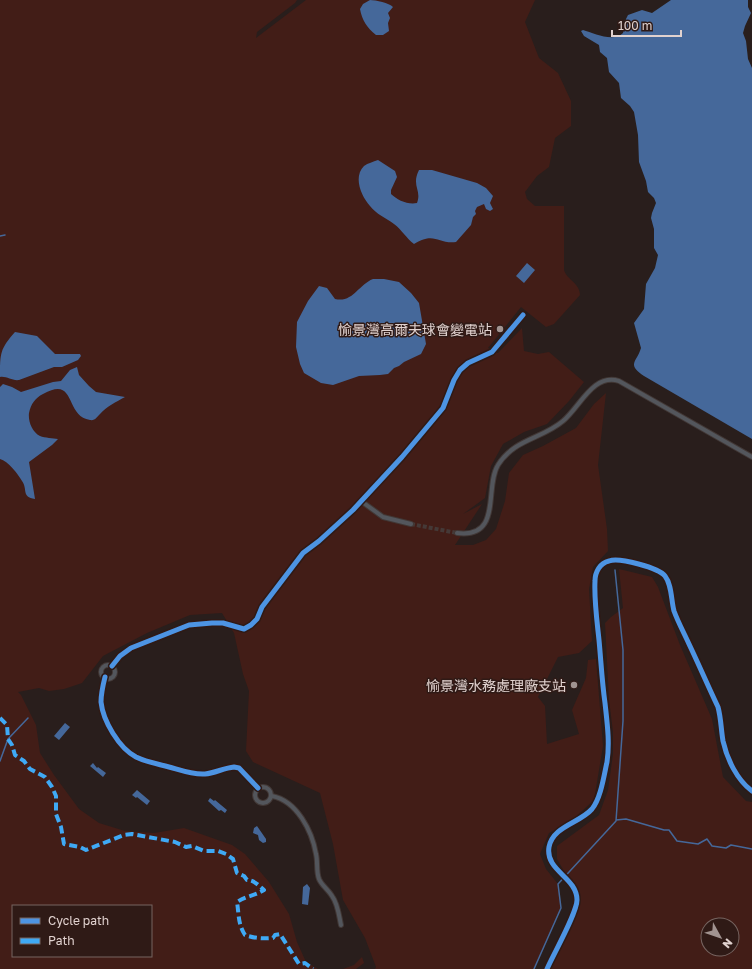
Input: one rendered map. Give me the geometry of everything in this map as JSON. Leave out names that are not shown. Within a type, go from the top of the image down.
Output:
[{"type":"street","points":[[112,666],[120,656],[131,648],[188,625],[223,623],[244,629],[251,625],[257,619],[262,607],[303,553],[336,526],[361,501],[443,408],[454,380],[460,370],[468,363],[492,352],[523,315]]},
{"type":"street","points":[[457,534],[466,534],[475,531],[486,521],[490,511],[495,473],[497,466],[504,457],[521,442],[546,432],[562,422],[599,382],[605,380],[619,380],[752,457]]},
{"type":"street","points":[[361,501],[383,517],[411,524]]},
{"type":"street","points":[[547,969],[577,906],[578,900],[576,891],[552,864],[549,850],[551,840],[558,832],[588,813],[594,806],[607,761],[609,740],[597,621],[595,582],[596,572],[608,561],[624,561],[655,569],[665,576],[670,588],[674,612],[718,707],[721,716],[724,745],[728,756],[741,780],[752,791]]},
{"type":"street","points":[[112,666],[108,665],[103,668],[102,672],[105,677],[102,703],[106,720],[113,734],[124,747],[135,756],[147,762],[204,774],[234,767],[239,768],[258,788]]},
{"type":"street","points":[[105,677],[111,678],[114,674],[112,666]]},
{"type":"street","points":[[258,788],[266,787],[271,791],[272,796]]},
{"type":"street","points":[[258,788],[255,795],[258,802],[266,803],[272,796]]},
{"type":"street","points":[[272,796],[283,800],[303,821],[312,838],[317,855],[319,879],[333,896],[341,925]]},
{"type":"shaded area","points":[[0,0],[297,0],[257,32],[256,38],[306,0],[535,0],[525,22],[539,58],[558,73],[571,101],[571,126],[555,138],[549,167],[537,176],[525,192],[527,199],[535,206],[564,206],[564,270],[578,287],[580,295],[554,324],[546,327],[521,307],[488,348],[498,353],[522,328],[524,351],[538,354],[549,352],[584,382],[569,401],[547,424],[524,432],[503,444],[491,466],[485,498],[463,514],[482,504],[455,545],[473,545],[486,540],[496,529],[505,501],[509,473],[523,455],[576,428],[594,404],[606,393],[598,465],[607,529],[608,551],[593,567],[589,589],[592,641],[579,653],[558,657],[538,697],[545,706],[547,744],[579,734],[572,710],[586,678],[588,660],[596,659],[603,746],[594,800],[570,822],[549,833],[540,854],[546,869],[558,884],[561,908],[534,969],[375,969],[376,967],[365,938],[343,900],[333,844],[320,793],[253,762],[246,751],[249,691],[243,674],[234,633],[222,613],[190,615],[147,633],[103,656],[82,683],[64,689],[49,691],[39,688],[18,692],[36,725],[40,753],[79,809],[99,823],[125,831],[154,833],[184,828],[232,845],[245,854],[269,882],[289,914],[297,942],[306,962],[318,969],[0,969]]},
{"type":"shaded area","points":[[619,569],[652,577],[658,587],[680,645],[712,719],[723,777],[746,801],[752,802],[752,969],[549,969],[580,903],[578,891],[569,880],[557,859],[557,846],[599,815],[608,790],[613,754],[613,732],[609,700],[605,623],[623,608]]},
{"type":"shaded area","points":[[362,957],[364,963],[356,969],[343,969],[354,965]]},
{"type":"water","points":[[370,0],[389,4],[393,7],[388,13],[390,18],[388,23],[389,31],[383,35],[376,35],[365,24],[362,17],[360,9],[363,4]]},
{"type":"water","points":[[671,0],[748,0],[748,7],[751,13],[743,33],[746,41],[748,59],[752,68],[752,439],[644,376],[635,369],[634,366],[641,348],[634,323],[644,309],[646,284],[655,268],[658,255],[654,248],[654,229],[651,218],[656,203],[654,198],[648,192],[646,181],[639,162],[638,135],[634,112],[621,98],[619,83],[609,72],[607,58],[600,52],[599,45],[584,36],[581,31],[583,30],[609,37],[619,36],[623,33],[628,15],[642,10],[652,13]]},
{"type":"water","points":[[378,160],[395,171],[397,177],[391,190],[391,194],[403,202],[417,203],[418,195],[416,180],[419,170],[432,170],[477,183],[486,188],[493,196],[490,203],[493,209],[490,211],[486,209],[484,204],[477,207],[475,211],[476,214],[473,217],[471,225],[456,242],[427,238],[414,244],[397,226],[372,209],[361,192],[359,175],[361,170],[369,163]]},
{"type":"water","points":[[527,263],[535,270],[524,283],[516,276]]},
{"type":"water","points":[[373,279],[384,279],[399,282],[419,303],[426,344],[421,354],[394,368],[388,374],[359,376],[333,385],[321,383],[304,373],[296,347],[297,322],[308,301],[319,286],[327,288],[335,299],[341,300],[351,296],[363,285]]},
{"type":"water","points":[[15,332],[37,336],[55,354],[80,354],[81,356],[78,360],[62,367],[54,367],[19,380],[0,377],[2,352],[6,343]]},
{"type":"water","points":[[77,367],[79,375],[96,392],[125,397],[109,406],[93,420],[82,417],[76,412],[70,398],[61,389],[54,389],[36,399],[32,404],[29,413],[30,423],[33,429],[40,436],[58,439],[29,462],[35,499],[31,498],[26,495],[24,484],[15,471],[6,462],[0,459],[0,387],[3,384],[21,392],[61,381],[70,370]]},
{"type":"water","points":[[65,723],[70,727],[59,740],[54,736]]},
{"type":"water","points":[[93,763],[97,768],[98,767],[106,773],[103,777],[90,766]]},
{"type":"water","points":[[137,790],[150,801],[147,805],[132,795]]},
{"type":"water","points":[[210,798],[214,801],[215,800],[227,810],[225,813],[221,810],[219,811],[208,801]]},
{"type":"water","points":[[257,826],[266,839],[266,842],[263,843],[259,840],[258,835],[253,833],[254,828]]},
{"type":"water","points":[[307,884],[310,888],[308,905],[302,904],[303,887]]},
{"type":"waterway","points":[[0,236],[5,235]]},
{"type":"waterway","points":[[534,969],[561,908],[558,884],[616,821],[623,721],[623,650],[615,570]]},
{"type":"waterway","points":[[0,761],[8,739],[28,718]]},
{"type":"waterway","points":[[616,820],[626,819],[664,830],[669,830],[677,841],[698,844],[707,839],[712,846],[726,848],[731,845],[752,849]]},
{"type":"tunnel","points":[[411,524],[457,533]]},
{"type":"marked path","points":[[0,718],[7,725],[8,739],[12,745],[15,755],[24,761],[30,769],[45,777],[52,787],[56,796],[56,814],[61,827],[64,844],[80,847],[86,850],[124,835],[132,834],[175,842],[186,847],[192,846],[204,851],[218,851],[226,854],[233,859],[237,873],[244,876],[247,880],[254,882],[264,890],[237,902],[240,923],[245,935],[259,938],[273,938],[275,935],[280,934],[299,964],[305,963],[313,969]]},
{"type":"cycle path","points":[[112,666],[120,656],[131,648],[189,625],[223,623],[244,629],[251,625],[257,619],[262,607],[303,553],[319,541],[353,510],[402,457],[443,408],[454,380],[460,370],[468,363],[492,352],[523,315]]},
{"type":"cycle path","points":[[547,969],[569,924],[577,900],[576,892],[572,885],[552,862],[549,855],[549,847],[552,840],[561,829],[581,818],[592,809],[600,793],[607,762],[608,732],[595,596],[596,574],[599,568],[606,562],[614,560],[630,562],[655,570],[665,576],[670,588],[674,611],[718,707],[723,741],[727,755],[737,775],[752,791]]},
{"type":"cycle path","points":[[105,677],[101,702],[102,709],[108,725],[118,741],[130,753],[148,762],[196,774],[209,773],[234,767],[239,768],[258,788]]},
{"type":"place","name":"愉景灣高爾夫球會變電站","points":[[500,329]]},
{"type":"place","name":"愉景灣水務處理廠支站","points":[[574,685]]}]
